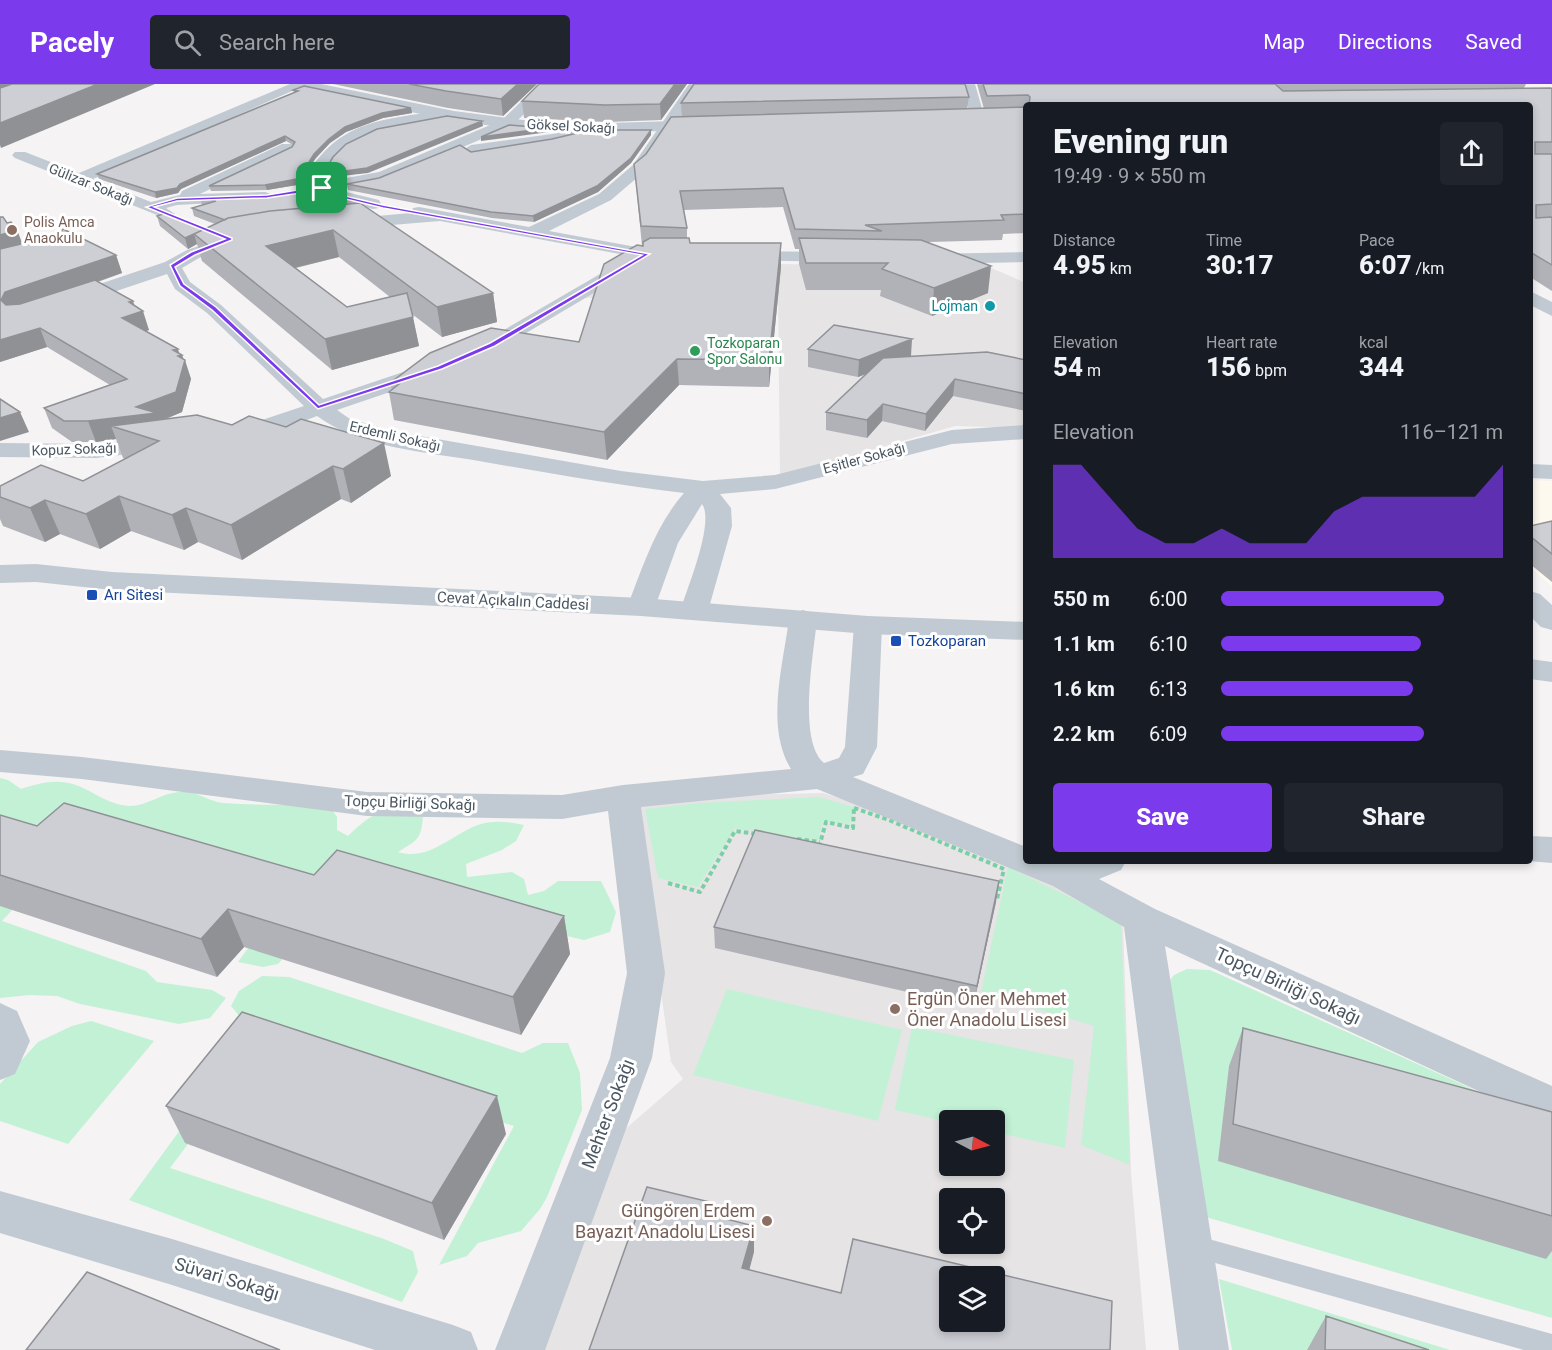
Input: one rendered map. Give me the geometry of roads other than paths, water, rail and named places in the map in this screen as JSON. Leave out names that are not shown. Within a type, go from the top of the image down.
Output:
[{"type":"street","name":"Göksel Sokağı","points":[[79,179],[302,84],[448,114],[507,123],[594,128],[723,124]]},
{"type":"street","points":[[302,191],[373,179],[507,123],[547,84]]},
{"type":"street","points":[[532,232],[606,197],[639,168],[696,84]]},
{"type":"street","points":[[968,84],[966,115],[993,115]]},
{"type":"street","points":[[448,114],[383,124],[343,140],[329,152],[312,181],[335,195],[440,216],[647,254],[688,256]]},
{"type":"street","points":[[423,159],[552,138],[594,128]]},
{"type":"street","points":[[177,200],[287,147]]},
{"type":"street","name":"Gülizar Sokağı","points":[[20,155],[179,219]]},
{"type":"street","points":[[148,207],[177,200],[267,197],[281,194]]},
{"type":"street","points":[[323,226],[440,216]]},
{"type":"street","points":[[209,231],[230,239]]},
{"type":"street","points":[[52,306],[172,266],[193,254],[230,239],[265,232]]},
{"type":"street","name":"Kopuz Sokağı","points":[[0,450],[96,451],[260,428],[456,361],[492,345],[647,254]]},
{"type":"street","points":[[718,256],[855,258]]},
{"type":"street","points":[[913,259],[1016,262]]},
{"type":"street","name":"Erdemli Sokağı","points":[[172,266],[182,285],[214,309],[318,407],[342,424],[394,439],[621,478],[703,488]]},
{"type":"street","points":[[1533,299],[1552,310]]},
{"type":"street","name":"Eşitler Sokağı","points":[[703,488],[775,482],[952,436],[1023,432]]},
{"type":"street","points":[[1533,471],[1552,472]]},
{"type":"street","points":[[641,607],[675,523],[692,497],[703,488],[718,508],[719,526],[694,611]]},
{"type":"street","name":"Cevat Açıkalın Caddesi","points":[[3,573],[36,573],[112,581],[641,607],[868,625],[1023,631]]},
{"type":"street","points":[[1533,603],[1552,621]]},
{"type":"street","name":"Topçu Birliği Sokağı","points":[[802,620],[793,731],[800,756],[808,768],[820,777],[1023,859]]},
{"type":"street","name":"Topçu Birliği Sokağı","points":[[0,761],[82,768],[367,804],[562,807],[623,797],[820,777],[851,766],[861,747],[868,625]]},
{"type":"street","points":[[1533,669],[1552,672]]},
{"type":"street","name":"Mehter Sokağı","points":[[520,1350],[631,1058],[646,973],[623,797]]},
{"type":"street","points":[[1533,849],[1552,850]]},
{"type":"street","name":"Topçu Birliği Sokağı","points":[[1034,864],[1066,877],[1142,919],[1552,1106]]},
{"type":"street","points":[[1066,877],[1100,864]]},
{"type":"street","points":[[1142,919],[1204,1350]]},
{"type":"street","points":[[0,1020],[10,1041],[0,1062]]},
{"type":"street","name":"Süvari Sokağı","points":[[0,1212],[172,1262],[453,1350]]},
{"type":"lane","points":[[1188,1245],[1552,1346]]},
{"type":"place","name":"Polis Amca Anaokulu","points":[[12,230]]},
{"type":"place","name":"Lojman","points":[[990,306]]},
{"type":"place","name":"Tozkoparan Spor Salonu","points":[[695,351]]},
{"type":"place","name":"Arı Sitesi","points":[[92,595]]},
{"type":"place","name":"Tozkoparan","points":[[896,641]]},
{"type":"place","name":"Ergün Öner Mehmet Öner Anadolu Lisesi","points":[[895,1009]]},
{"type":"place","name":"Güngören Erdem Bayazıt Anadolu Lisesi","points":[[767,1221]]}]
